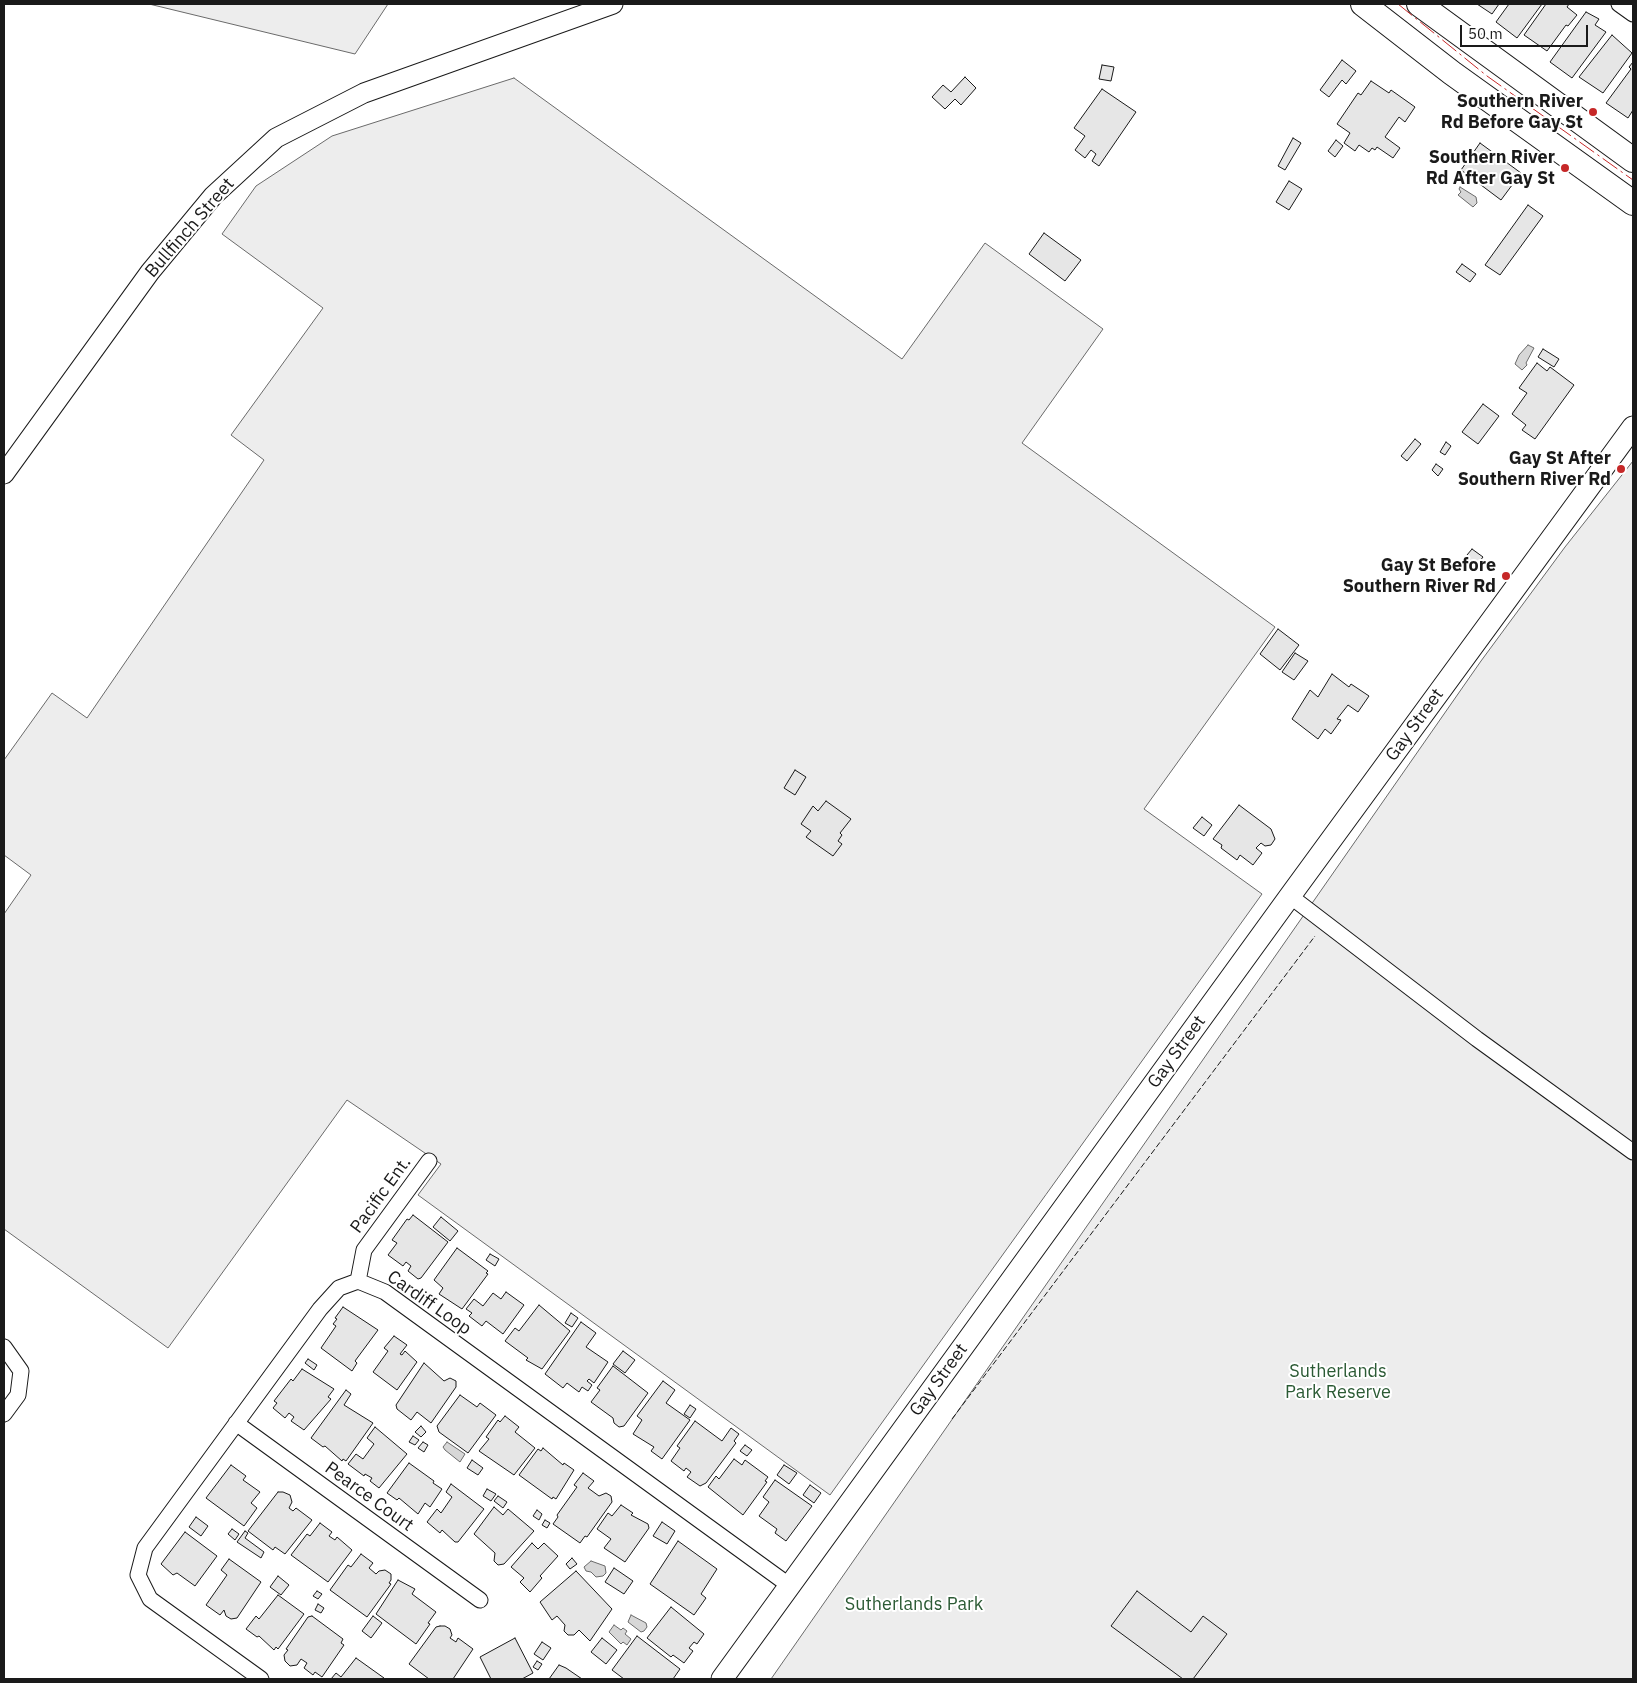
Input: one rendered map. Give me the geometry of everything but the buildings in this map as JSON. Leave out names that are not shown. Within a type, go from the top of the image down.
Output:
[{"type":"main road","points":[[1363,4],[1452,74],[1633,203]]},
{"type":"main road","points":[[1419,4],[1633,160]]},
{"type":"main road","name":"Gay Street","points":[[722,1679],[1633,427]]},
{"type":"street","name":"Bullfinch Street","points":[[4,474],[150,272],[213,196],[276,138],[364,93],[613,4]]},
{"type":"street","points":[[1619,4],[1633,14]]},
{"type":"street","points":[[1290,896],[1477,1039],[1633,1152]]},
{"type":"street","name":"Pacific Ent.","points":[[358,1281],[364,1250],[429,1161]]},
{"type":"street","name":"Cardiff Loop","points":[[261,1679],[150,1599],[138,1575],[146,1548],[320,1308],[339,1288],[358,1281],[385,1292],[790,1586]]},
{"type":"street","points":[[4,1348],[21,1372],[18,1395],[4,1414]]},
{"type":"street","name":"Pearce Court","points":[[236,1423],[480,1600]]},
{"type":"green space","points":[[149,4],[388,4],[355,54]]},
{"type":"green space","points":[[514,78],[902,359],[985,243],[1103,329],[1022,443],[1275,627],[1144,809],[1262,894],[830,1495],[418,1195],[441,1164],[347,1100],[168,1348],[4,1229],[4,914],[31,875],[4,855],[4,760],[52,693],[87,718],[264,460],[231,435],[323,308],[222,234],[256,186],[332,136]]},
{"type":"green space","name":"Sutherlands Park Reserve","points":[[1633,461],[1633,1679],[771,1679],[1481,661],[1565,547]]},
{"type":"shaded area","points":[[1460,187],[1476,197],[1477,203],[1473,207],[1458,195],[1461,192]]},
{"type":"shaded area","points":[[1528,345],[1534,348],[1526,363],[1527,365],[1522,370],[1515,364],[1519,355]]},
{"type":"shaded area","points":[[447,1442],[465,1454],[460,1462],[443,1447]]},
{"type":"shaded area","points":[[591,1561],[605,1566],[606,1573],[603,1576],[596,1577],[591,1572],[586,1571],[584,1567]]},
{"type":"shaded area","points":[[631,1615],[646,1623],[647,1627],[644,1631],[641,1632],[628,1622]]},
{"type":"shaded area","points":[[614,1625],[621,1630],[623,1628],[627,1631],[625,1634],[631,1639],[627,1645],[623,1642],[621,1644],[609,1632]]},
{"type":"fence","points":[[952,1419],[1315,936]]},
{"type":"power","points":[[1398,4],[1487,76],[1633,180]]},
{"type":"place","name":"Southern River Rd Before Gay St","points":[[1593,112]]},
{"type":"place","name":"Southern River Rd After Gay St","points":[[1565,168]]},
{"type":"place","name":"Gay St After Southern River Rd","points":[[1621,469]]},
{"type":"place","name":"Gay St Before Southern River Rd","points":[[1506,576]]},
{"type":"park label","name":"Sutherlands Park","points":[[914,1605]]}]
